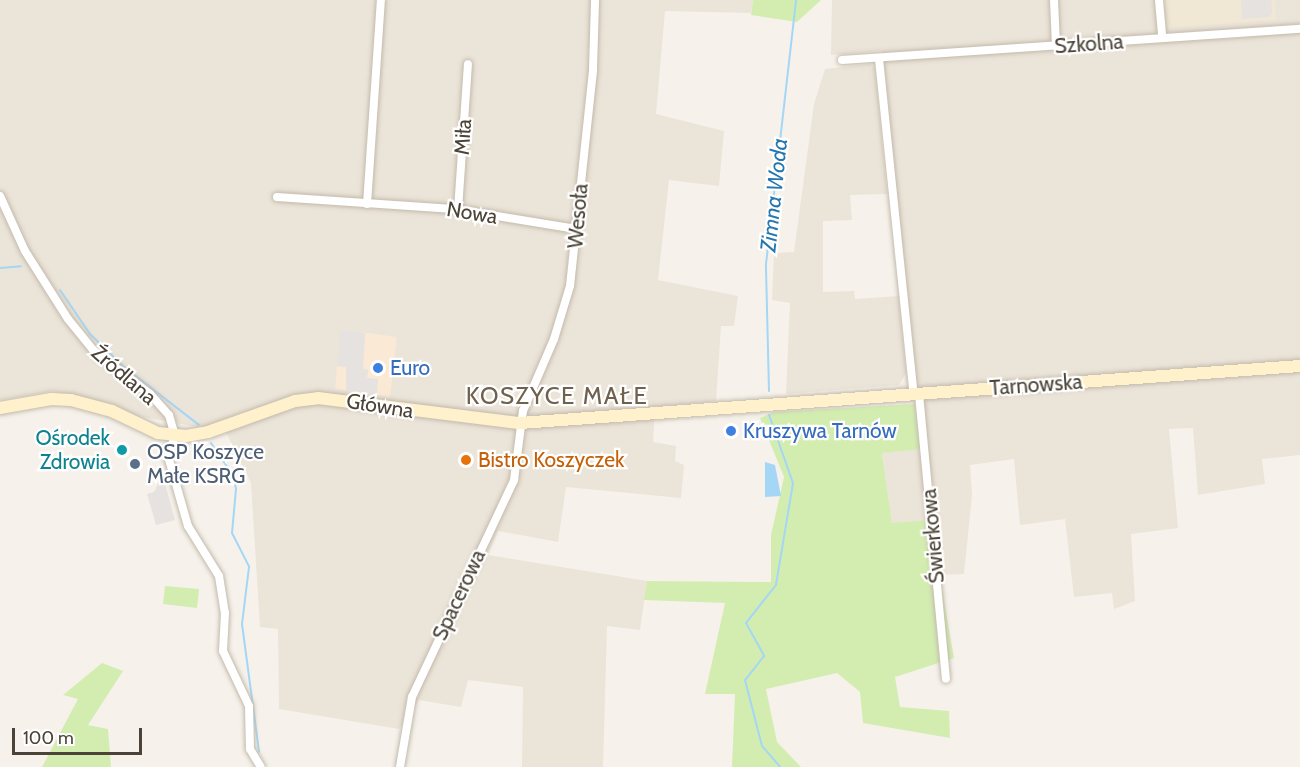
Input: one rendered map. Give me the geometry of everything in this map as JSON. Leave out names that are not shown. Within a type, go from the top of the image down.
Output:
[{"type":"street","points":[[367,204],[381,0]]},
{"type":"street","name":"Wesoła","points":[[520,423],[554,339],[570,286],[593,69],[595,0]]},
{"type":"street","points":[[1054,0],[1056,46]]},
{"type":"street","points":[[1160,0],[1162,39]]},
{"type":"street","name":"Szkolna","points":[[842,60],[1300,28]]},
{"type":"street","points":[[879,58],[916,394]]},
{"type":"street","name":"Miła","points":[[458,210],[468,64]]},
{"type":"street","name":"Źródlana","points":[[0,196],[25,251],[68,319],[93,350],[150,394],[169,415],[175,436]]},
{"type":"street","name":"Nowa","points":[[277,197],[458,210],[576,229]]},
{"type":"street","name":"Tarnowska","points":[[771,405],[1300,366]]},
{"type":"street","name":"Świerkowa","points":[[916,394],[946,679]]},
{"type":"street","name":"Główna","points":[[0,408],[51,399],[71,400],[175,436],[208,432],[295,401],[318,398],[520,423],[771,405]]},
{"type":"street","name":"Spacerowa","points":[[400,767],[412,697],[513,480],[520,423]]},
{"type":"street","points":[[175,436],[168,456],[188,526],[219,576],[225,614],[223,651],[249,706],[250,749],[261,767]]},
{"type":"shaded area","points":[[0,0],[753,0],[751,13],[665,11],[656,114],[724,131],[719,186],[669,180],[658,280],[738,296],[734,326],[721,326],[716,401],[655,407],[653,442],[676,446],[675,461],[684,465],[681,498],[566,487],[558,542],[498,531],[488,555],[647,581],[640,630],[607,626],[603,767],[522,767],[523,687],[468,680],[461,707],[419,700],[399,729],[279,709],[278,629],[260,627],[251,483],[226,432],[132,415],[92,399],[52,391],[0,400]]},
{"type":"shaded area","points":[[832,0],[1300,0],[1300,455],[1262,459],[1265,484],[1198,495],[1193,428],[1169,429],[1178,528],[1131,534],[1135,601],[1114,609],[1112,593],[1074,597],[1065,519],[1020,525],[1014,459],[970,465],[972,495],[964,574],[937,575],[892,523],[882,453],[921,448],[882,51],[831,55]]},
{"type":"shaded area","points":[[1162,0],[1275,0],[1276,20],[1165,28]]},
{"type":"shaded area","points":[[1241,0],[1271,0],[1272,13],[1269,17],[1242,19]]},
{"type":"shaded area","points":[[870,64],[875,68],[887,194],[850,195],[852,220],[823,221],[823,292],[854,291],[855,299],[899,296],[906,373],[899,385],[786,394],[790,303],[772,300],[774,253],[794,252],[814,104],[825,69]]},
{"type":"shaded area","points":[[340,329],[397,337],[390,397],[335,389]]},
{"type":"shaded area","points":[[340,329],[365,333],[363,369],[368,370],[367,378],[378,379],[377,395],[346,390],[346,367],[337,366]]},
{"type":"shaded area","points":[[164,480],[175,520],[156,525],[147,494],[154,492],[159,482]]},
{"type":"green space","points":[[753,0],[821,0],[797,22],[751,15]]},
{"type":"green space","points":[[915,404],[921,449],[882,453],[892,523],[930,520],[954,658],[895,677],[900,707],[949,711],[950,738],[863,723],[860,692],[837,673],[766,689],[777,742],[801,767],[732,767],[735,694],[705,694],[725,603],[644,600],[647,581],[771,582],[771,535],[784,477],[760,418],[774,412]]},
{"type":"green space","points":[[165,586],[199,589],[197,608],[163,604]]},
{"type":"green space","points":[[102,663],[123,671],[88,725],[108,729],[111,767],[42,767],[78,699],[63,695]]},
{"type":"water","points":[[765,462],[775,465],[781,496],[765,497]]},
{"type":"waterway","name":"Zimna Woda","points":[[769,391],[766,264],[796,0]]},
{"type":"waterway","points":[[0,268],[21,266]]},
{"type":"waterway","points":[[60,290],[90,334],[123,366],[199,425]]},
{"type":"waterway","name":"Zimna Woda","points":[[769,415],[793,483],[776,585],[746,623],[764,656],[745,680],[762,746],[780,767]]},
{"type":"waterway","points":[[211,443],[234,477],[236,489],[232,533],[249,567],[242,624],[259,752]]},
{"type":"place","name":"Euro","points":[[378,368]]},
{"type":"place","name":"Kruszywa Tarnów","points":[[731,431]]},
{"type":"place","name":"Ośrodek Zdrowia","points":[[122,450]]},
{"type":"place","name":"Bistro Koszyczek","points":[[466,460]]},
{"type":"place","name":"OSP Koszyce Małe KSRG","points":[[135,464]]},
{"type":"district","name":"KOSZYCE MAŁE","points":[[557,396]]}]
